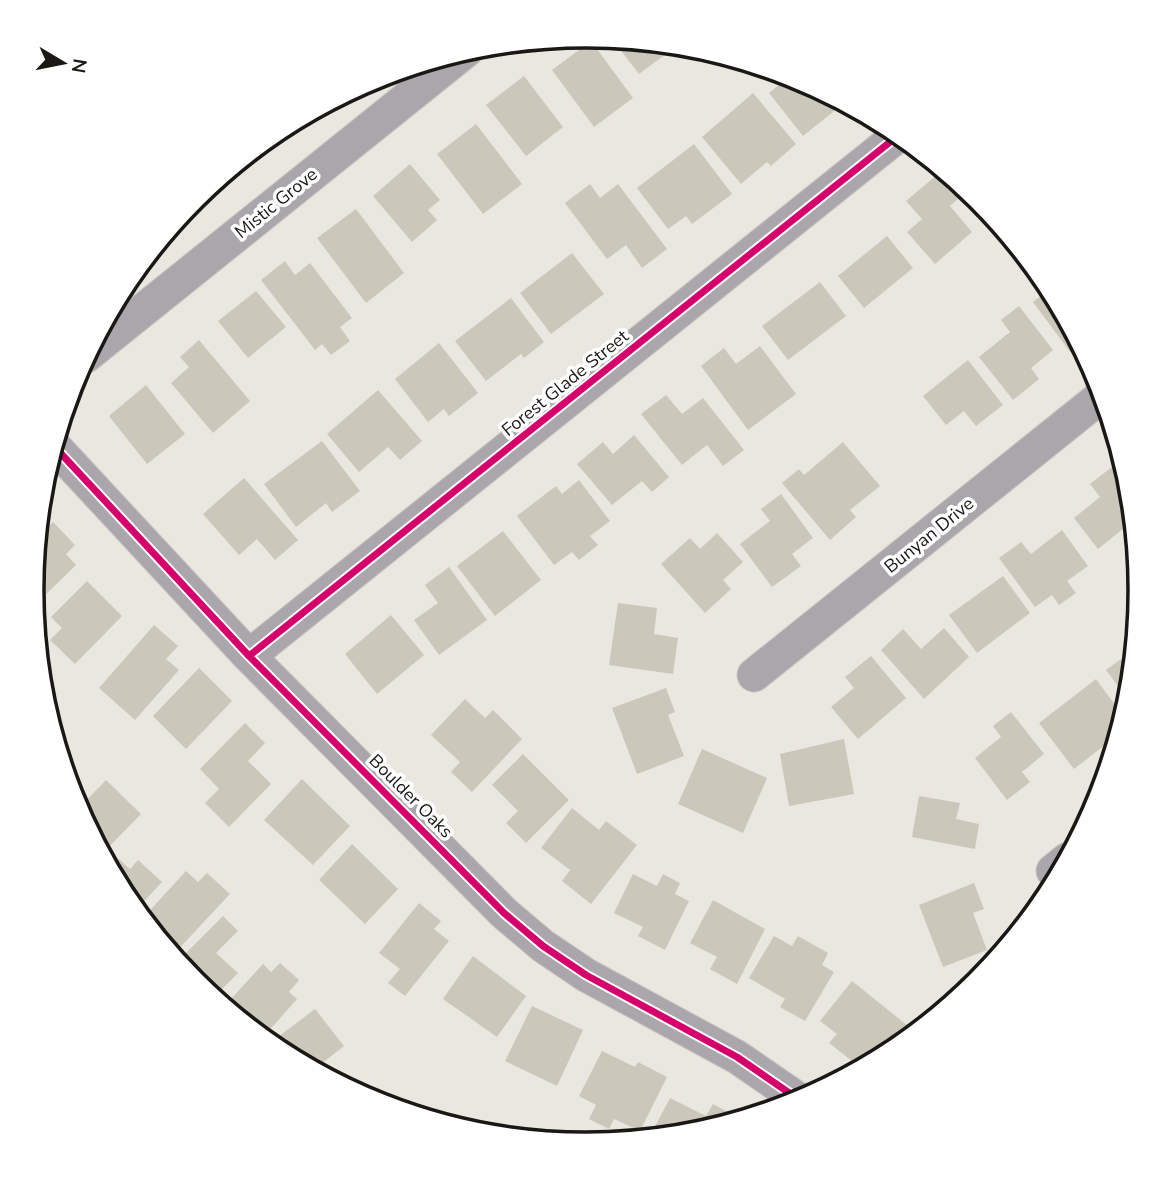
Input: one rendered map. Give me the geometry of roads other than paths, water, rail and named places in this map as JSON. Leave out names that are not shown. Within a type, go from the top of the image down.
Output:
[{"type":"street","name":"Mistic Grove","points":[[105,341],[446,67]]},
{"type":"street","name":"Forest Glade Street","points":[[249,656],[890,142]]},
{"type":"street","name":"Bunyan Drive","points":[[754,675],[1094,402]]},
{"type":"street","name":"Boulder Oaks","points":[[61,454],[249,656],[495,903],[543,946],[586,975],[737,1056],[789,1093]]}]
